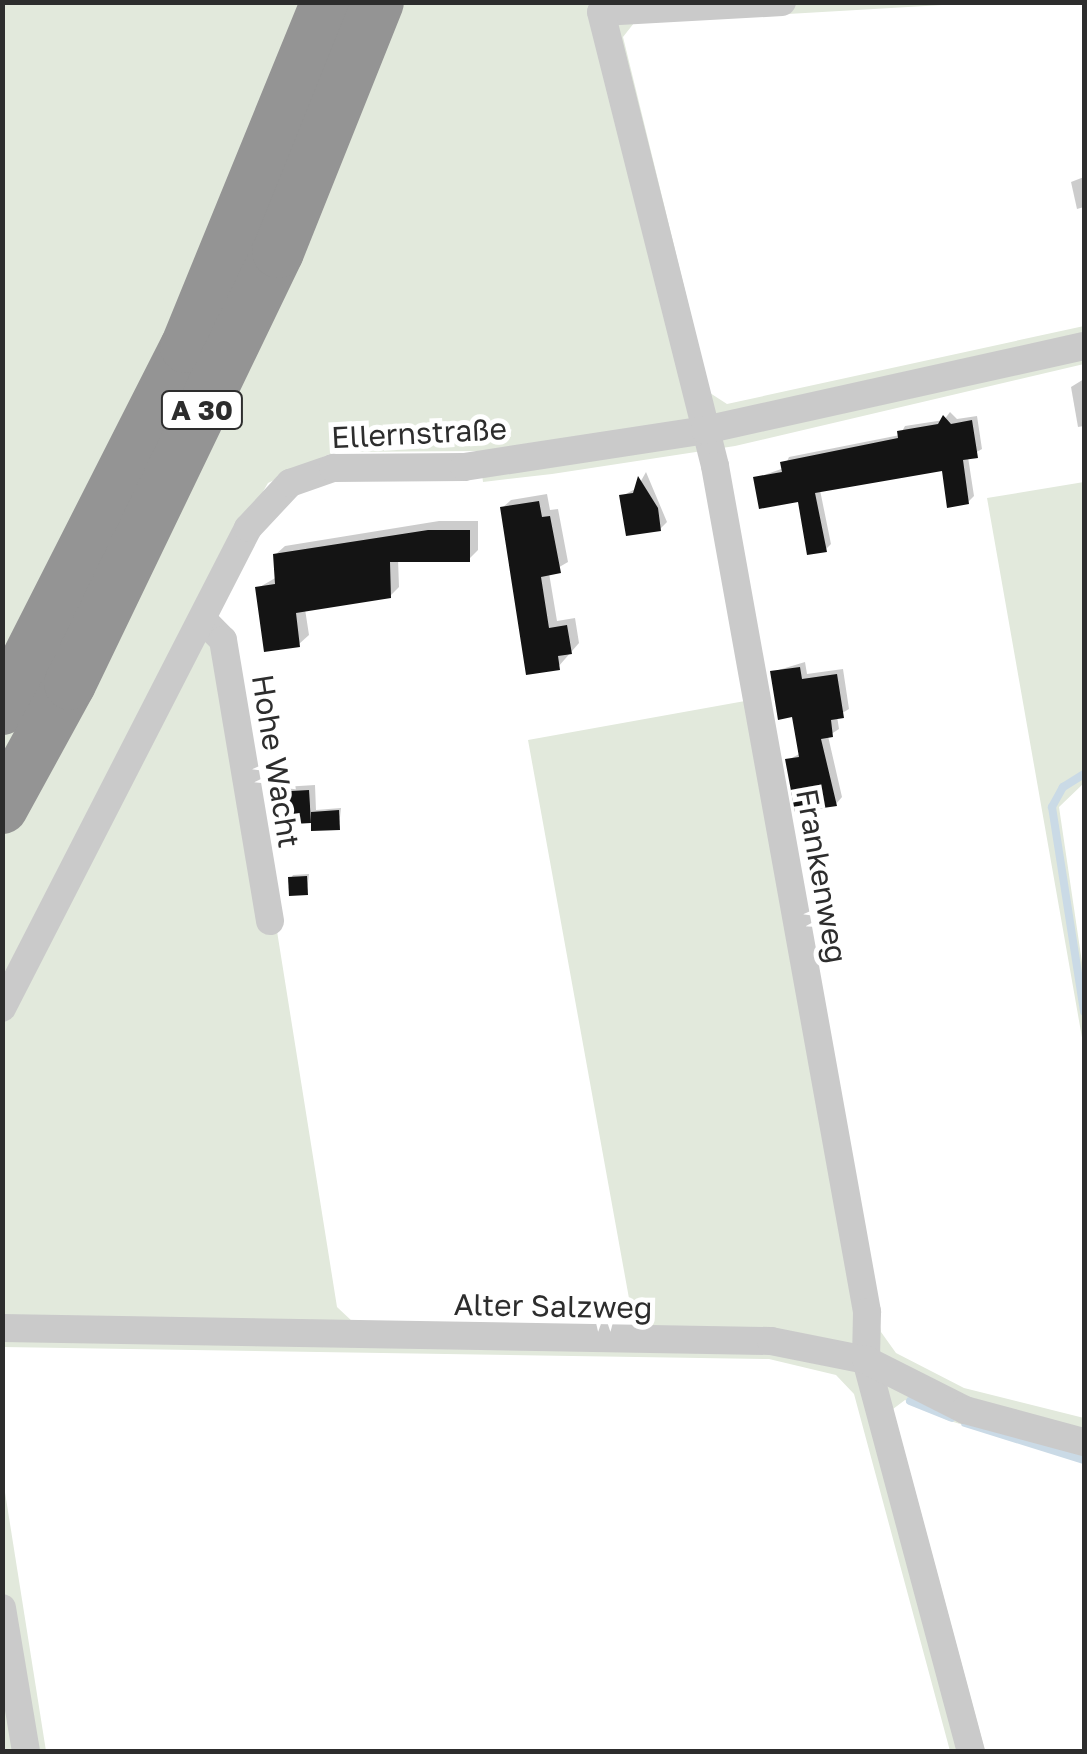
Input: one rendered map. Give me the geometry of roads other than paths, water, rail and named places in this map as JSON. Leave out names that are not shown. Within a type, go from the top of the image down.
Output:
[{"type":"highway","name":"A 30","points":[[2,709],[186,347],[327,2]]},
{"type":"highway","name":"A 30","points":[[2,808],[278,252],[378,2]]},
{"type":"street","name":"Frankenweg","points":[[782,2],[601,12],[706,430],[868,1312],[866,1360],[971,1752]]},
{"type":"street","name":"Ellernstraße","points":[[2,1008],[248,528],[276,494],[310,473],[464,466],[706,430],[1084,346]]},
{"type":"street","name":"Hohe Wacht","points":[[203,620],[223,640],[270,921]]},
{"type":"street","name":"Alter Salzweg","points":[[2,1328],[771,1341],[866,1360],[965,1410],[1084,1442]]},
{"type":"street","points":[[2,1608],[26,1752]]},
{"type":"waterway","points":[[1084,774],[1063,787],[1052,807],[1084,1012]]},
{"type":"waterway","points":[[910,1401],[952,1418]]},
{"type":"waterway","points":[[965,1423],[1084,1460]]}]
